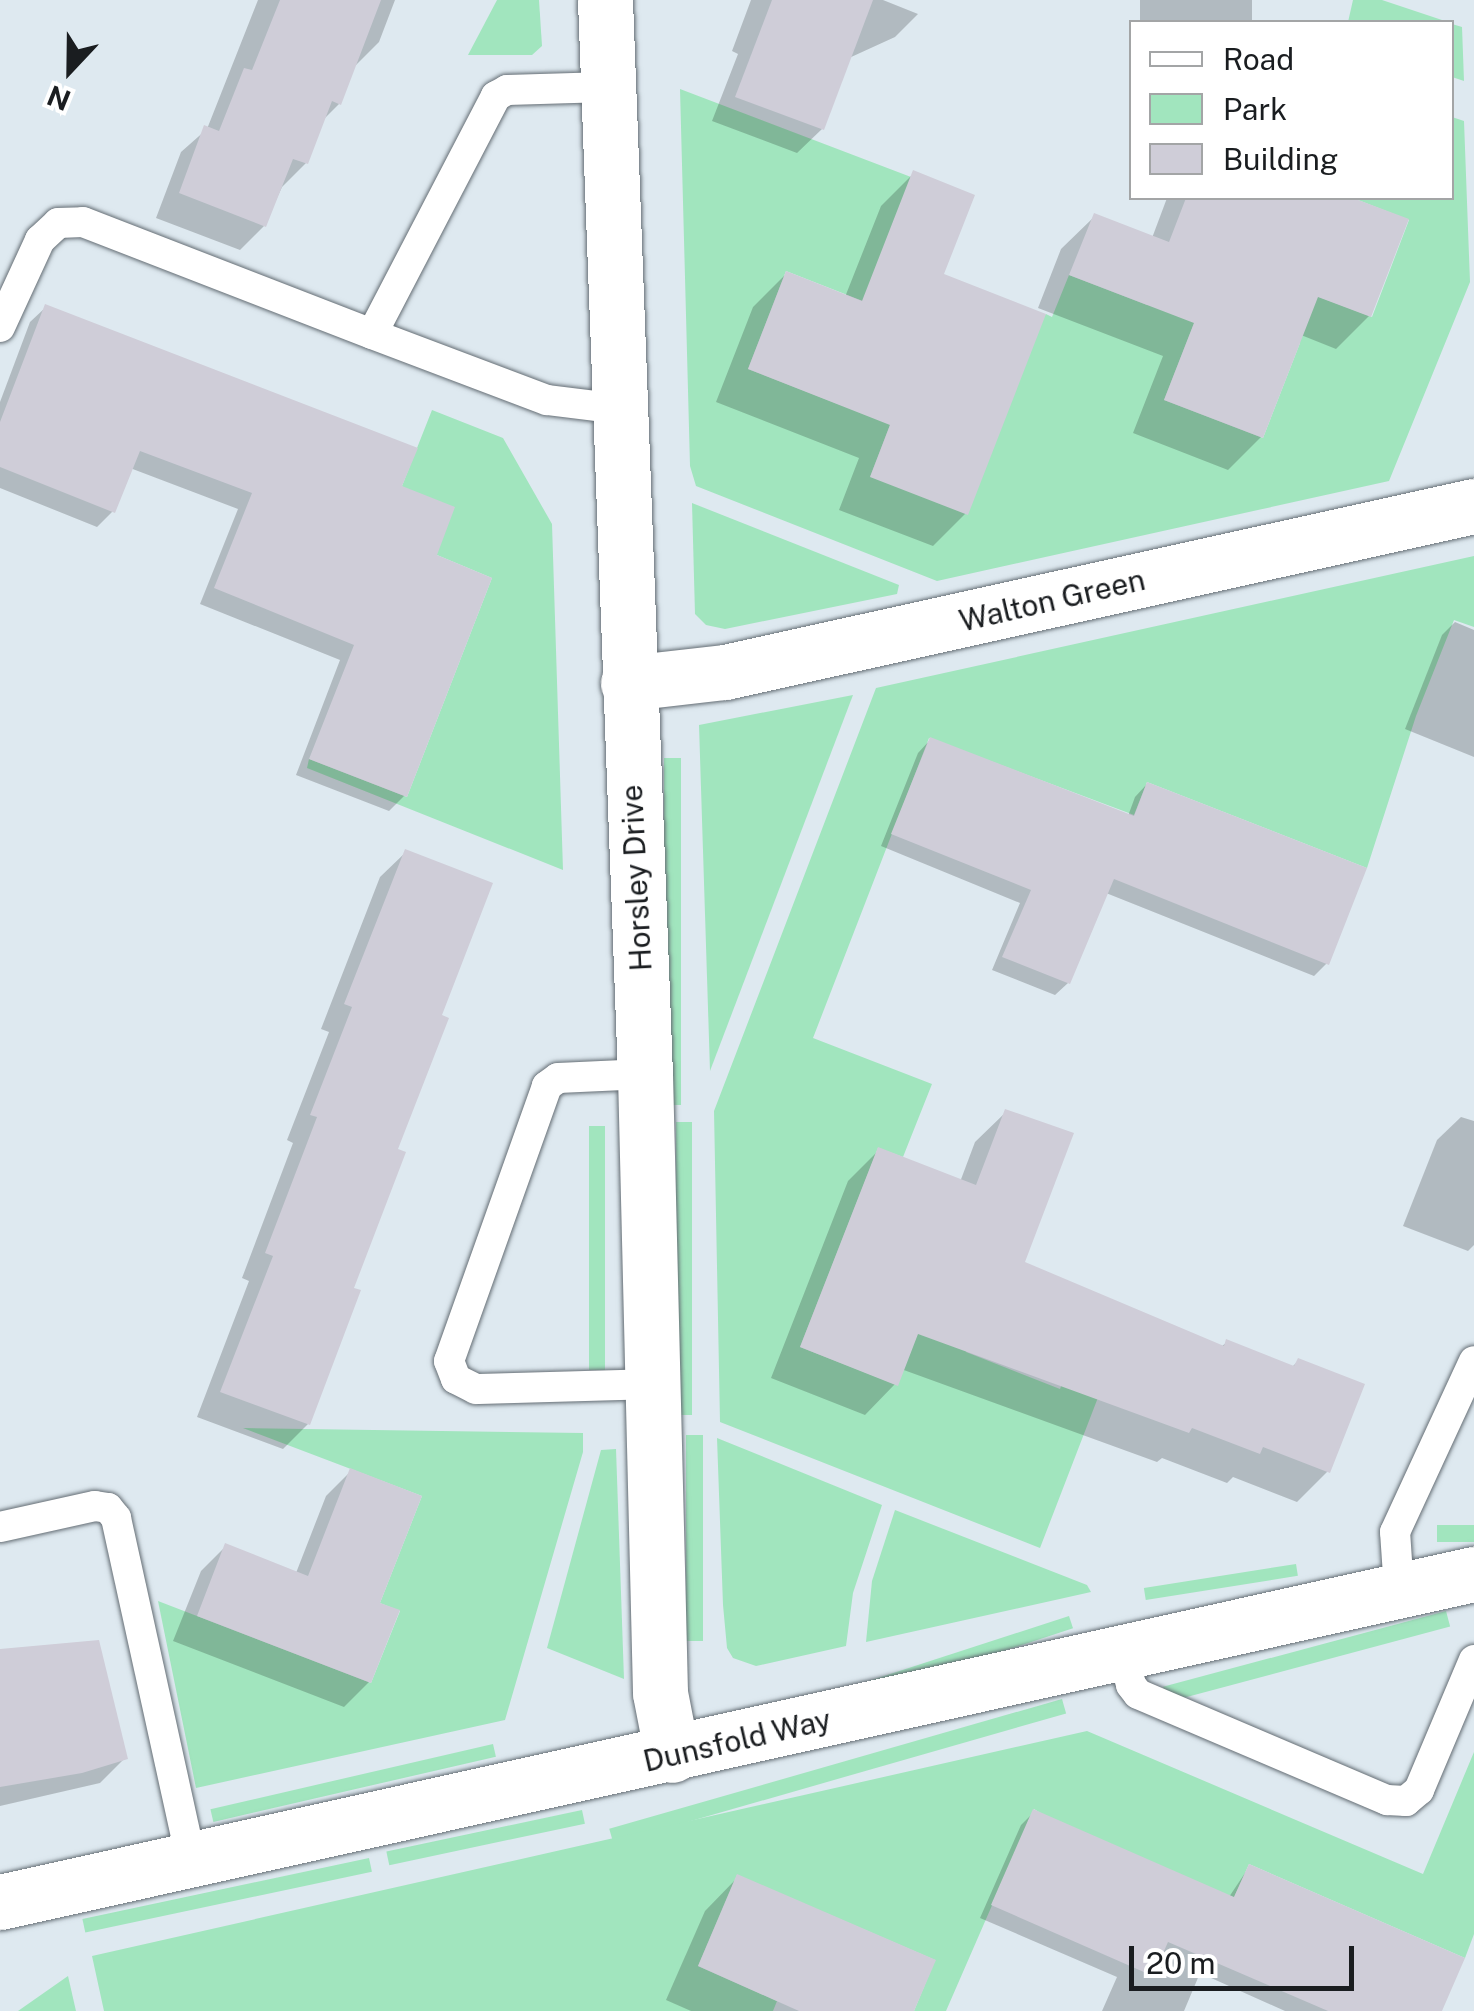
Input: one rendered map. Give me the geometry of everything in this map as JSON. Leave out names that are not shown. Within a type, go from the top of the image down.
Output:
[{"type":"street","name":"Horsley Drive","points":[[605,0],[645,1074],[660,1694],[672,1755]]},
{"type":"street","name":"Walton Green","points":[[628,682],[725,672],[1474,506]]},
{"type":"street","name":"Dunsfold Way","points":[[0,1902],[1399,1590],[1472,1584]]},
{"type":"lane","points":[[372,334],[496,96],[507,90],[607,87]]},
{"type":"lane","points":[[0,327],[40,240],[58,223],[83,222],[547,400],[620,409]]},
{"type":"lane","points":[[645,1074],[566,1077],[547,1086],[449,1361],[456,1379],[476,1390],[650,1384]]},
{"type":"lane","points":[[1399,1590],[1394,1532],[1474,1361]]},
{"type":"lane","points":[[0,1526],[95,1506],[108,1508],[116,1518],[191,1860]]},
{"type":"lane","points":[[1122,1653],[1131,1685],[1138,1694],[1387,1800],[1406,1800],[1419,1790],[1474,1660]]},
{"type":"green space","points":[[497,0],[539,0],[542,46],[532,55],[468,55]]},
{"type":"green space","points":[[1353,0],[1382,0],[1442,20],[1348,20]]},
{"type":"green space","points":[[1454,25],[1462,27],[1464,81],[1454,78]]},
{"type":"green space","points":[[680,89],[911,177],[878,307],[786,271],[748,369],[843,406],[901,396],[870,477],[1046,314],[1052,317],[1069,275],[1147,305],[1200,308],[1164,400],[1263,438],[1300,343],[1290,286],[1372,317],[1409,220],[1358,200],[1454,200],[1454,118],[1464,121],[1470,282],[1389,481],[937,581],[696,486],[690,466]]},
{"type":"green space","points":[[432,410],[503,438],[552,524],[563,870],[307,768],[309,759],[407,797],[492,578],[437,555],[402,486]]},
{"type":"green space","points":[[692,503],[899,585],[897,594],[725,629],[706,625],[695,614]]},
{"type":"green space","points":[[1474,556],[1474,627],[1454,620],[1416,716],[1367,868],[1147,782],[1134,815],[929,738],[813,1038],[932,1084],[903,1157],[878,1148],[800,1347],[897,1385],[929,1305],[976,1324],[966,1352],[1060,1389],[1079,1342],[1114,1356],[1040,1548],[720,1422],[714,1111],[876,688]]},
{"type":"green space","points":[[853,695],[710,1071],[699,725]]},
{"type":"green space","points":[[664,758],[681,758],[681,1105],[664,1105]]},
{"type":"green space","points":[[676,1122],[692,1122],[692,1415],[676,1415]]},
{"type":"green space","points":[[589,1126],[605,1126],[605,1370],[589,1370]]},
{"type":"green space","points":[[243,1428],[583,1433],[583,1452],[505,1720],[196,1788],[158,1601],[371,1683],[400,1611],[380,1603],[422,1496]]},
{"type":"green space","points":[[686,1435],[703,1435],[703,1641],[686,1641]]},
{"type":"green space","points":[[717,1438],[882,1505],[853,1593],[846,1646],[756,1666],[733,1658],[727,1648],[723,1605]]},
{"type":"green space","points":[[616,1449],[624,1679],[547,1648],[601,1450]]},
{"type":"green space","points":[[895,1510],[1087,1585],[1091,1592],[866,1642],[872,1581]]},
{"type":"green space","points":[[1437,1525],[1474,1525],[1474,1542],[1437,1542]]},
{"type":"green space","points":[[1296,1564],[1298,1576],[1146,1600],[1144,1588]]},
{"type":"green space","points":[[1446,1611],[1450,1626],[1167,1702],[1163,1687]]},
{"type":"green space","points":[[1069,1616],[1073,1628],[797,1718],[793,1706]]},
{"type":"green space","points":[[1062,1699],[1066,1713],[613,1843],[609,1829]]},
{"type":"green space","points":[[1087,1731],[1423,1874],[1474,1752],[1474,1934],[1465,1958],[1249,1864],[1221,1926],[1034,1809],[946,2011],[914,2011],[935,1960],[737,1875],[698,1966],[777,2001],[773,2011],[104,2011],[92,1956]]},
{"type":"green space","points":[[493,1744],[496,1757],[213,1822],[210,1809]]},
{"type":"green space","points":[[582,1810],[585,1824],[389,1865],[386,1852]]},
{"type":"green space","points":[[369,1858],[372,1872],[85,1933],[82,1919]]},
{"type":"green space","points":[[68,1976],[76,2011],[18,2011]]},
{"type":"building","points":[[280,0],[381,0],[341,105],[332,101],[308,164],[293,159],[266,227],[179,193],[204,125],[219,131],[244,68],[252,70]]},
{"type":"building","points":[[772,0],[873,0],[824,130],[735,97]]},
{"type":"building","points":[[913,170],[975,195],[944,274],[1046,314],[968,515],[870,477],[890,425],[748,369],[786,271],[862,301]]},
{"type":"building","points":[[1185,200],[1358,200],[1409,219],[1371,317],[1318,297],[1263,438],[1164,400],[1194,323],[1069,275],[1094,213],[1169,242]]},
{"type":"building","points":[[45,304],[418,448],[402,486],[455,507],[437,555],[492,578],[407,797],[309,759],[354,645],[214,588],[252,493],[140,451],[115,513],[0,467],[0,422]]},
{"type":"building","points":[[930,737],[1134,816],[1147,782],[1367,868],[1329,965],[1114,879],[1070,984],[1002,957],[1031,890],[891,834]]},
{"type":"building","points":[[405,849],[493,883],[442,1015],[449,1018],[398,1149],[406,1152],[354,1288],[361,1290],[310,1425],[220,1392],[273,1256],[265,1253],[317,1117],[310,1115],[352,1007],[344,1004]]},
{"type":"building","points":[[1005,1109],[1074,1133],[1025,1262],[1224,1346],[1226,1339],[1294,1366],[1298,1358],[1365,1384],[1330,1473],[1263,1447],[1260,1454],[1192,1428],[1189,1433],[918,1334],[898,1386],[800,1347],[878,1147],[976,1185]]},
{"type":"building","points":[[350,1468],[422,1496],[380,1603],[400,1610],[371,1683],[197,1616],[225,1543],[308,1576]]},
{"type":"building","points":[[99,1640],[128,1759],[82,1773],[0,1787],[0,1649]]},
{"type":"building","points":[[1033,1809],[1234,1897],[1249,1864],[1465,1958],[1442,2011],[1328,2011],[1168,1942],[1153,1976],[991,1905]]},
{"type":"building","points":[[737,1874],[936,1960],[914,2011],[799,2011],[698,1966]]}]
